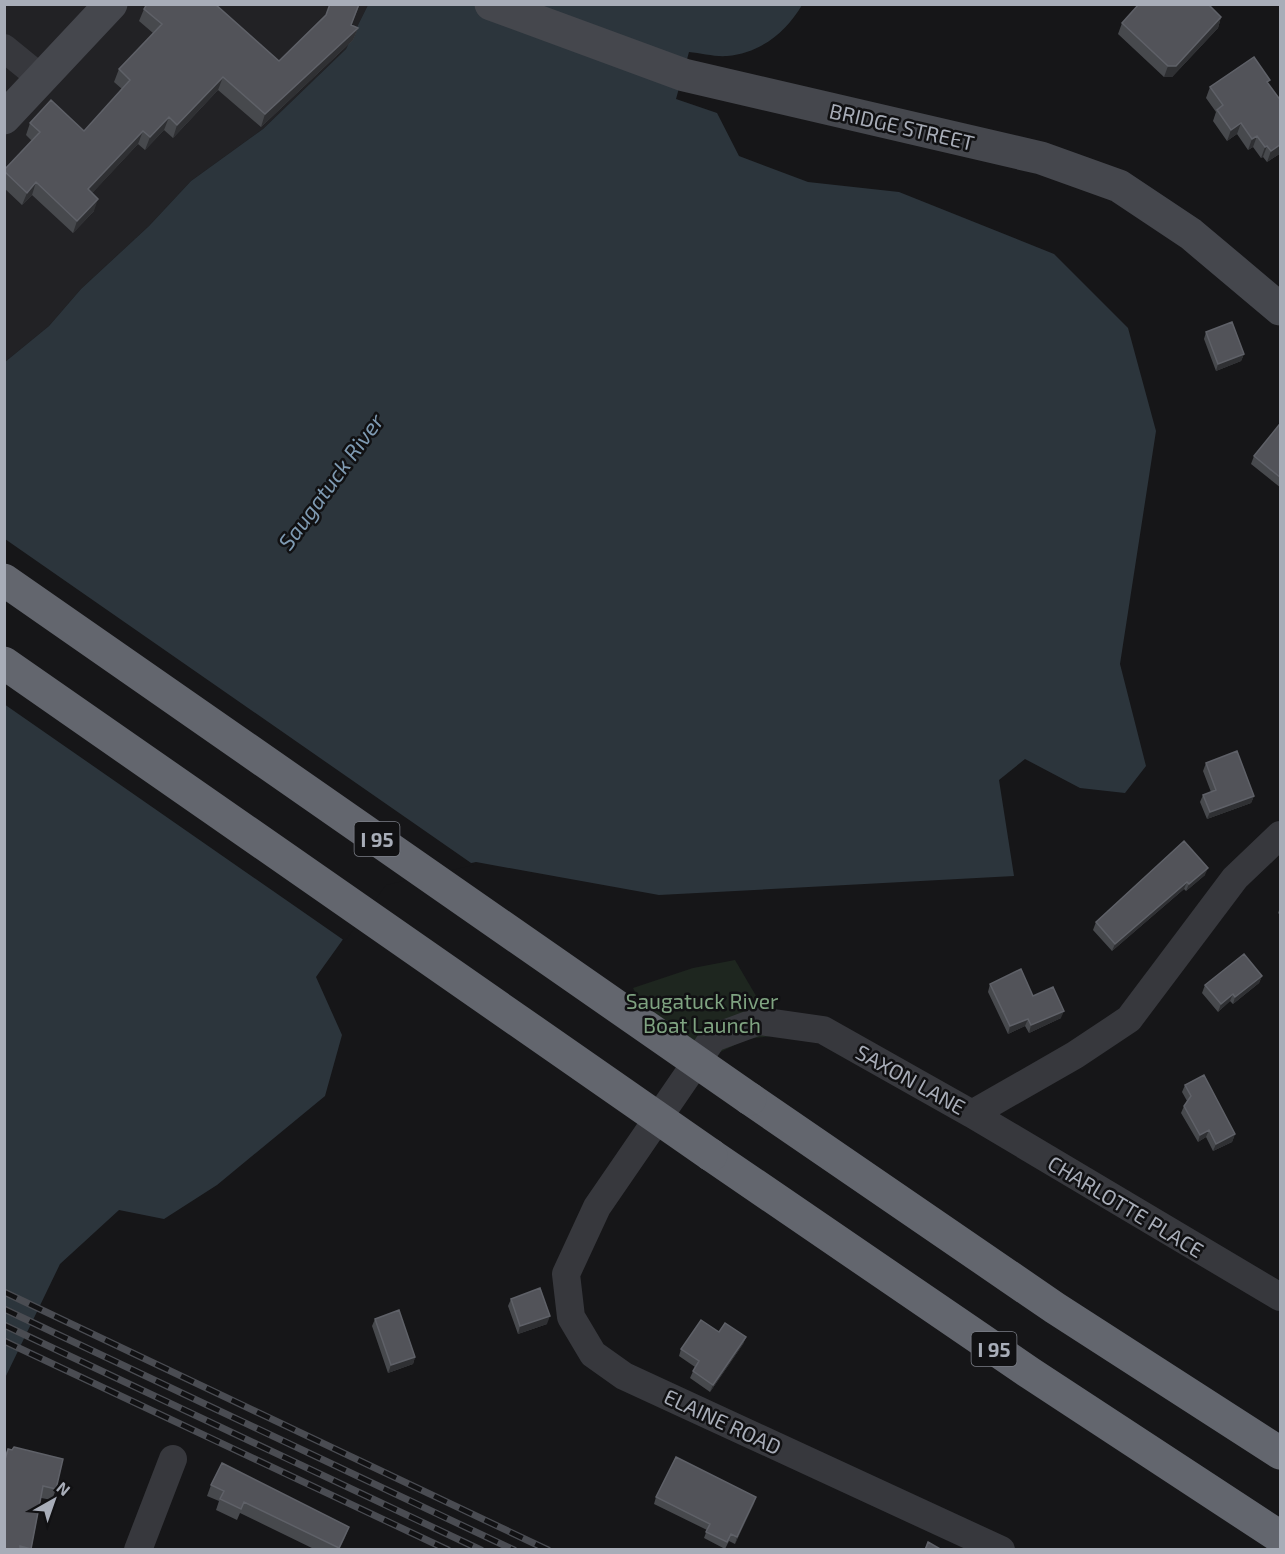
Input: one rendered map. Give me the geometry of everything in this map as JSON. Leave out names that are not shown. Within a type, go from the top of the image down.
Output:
[{"type":"highway","name":"I 95","points":[[4,580],[1054,1308],[1281,1453]]},
{"type":"highway","name":"I 95","points":[[4,663],[711,1155],[1030,1373],[1281,1537]]},
{"type":"main road","points":[[4,118],[111,4]]},
{"type":"main road","name":"BRIDGE STREET","points":[[490,4],[684,75],[1041,158],[1119,186],[1191,234],[1281,309]]},
{"type":"street","points":[[4,48],[42,79]]},
{"type":"street","name":"SAXON LANE","points":[[597,1207],[714,1038],[759,1021],[823,1030],[972,1114],[1075,1055],[1129,1019],[1235,878],[1281,835]]},
{"type":"street","name":"CHARLOTTE PLACE","points":[[972,1114],[1281,1298]]},
{"type":"street","name":"ELAINE ROAD","points":[[597,1207],[566,1274],[571,1317],[593,1354],[624,1376],[1001,1550]]},
{"type":"street","points":[[138,1550],[173,1459]]},
{"type":"shaded area","points":[[5,5],[368,5],[346,49],[263,129],[191,181],[149,226],[81,289],[49,326],[5,362]]},
{"type":"green space","name":"Saugatuck River Boat Launch","points":[[735,960],[779,1035],[747,1039],[700,1062],[644,1011],[633,988],[693,968]]},
{"type":"water","name":"Saugatuck River","points":[[368,5],[802,5],[780,32],[751,51],[722,56],[689,52],[676,99],[717,113],[739,156],[808,182],[899,192],[1054,254],[1128,328],[1156,431],[1120,664],[1146,766],[1125,793],[1080,788],[1025,759],[999,780],[1014,876],[659,895],[476,862],[384,882],[316,977],[342,1035],[325,1096],[217,1185],[164,1219],[119,1210],[60,1264],[5,1378],[5,362],[49,326],[81,289],[149,226],[191,181],[263,129],[346,49]]},
{"type":"pier","points":[[5,539],[474,865],[386,885],[345,941],[4,704]]},
{"type":"building","points":[[147,4],[215,4],[279,61],[326,15],[330,4],[359,4],[351,25],[358,28],[265,114],[223,77],[177,125],[169,117],[150,137],[143,131],[88,189],[98,199],[77,221],[36,182],[27,193],[4,170],[40,132],[30,123],[51,100],[84,131],[130,80],[119,69],[162,24],[144,9]]},
{"type":"building","points":[[1139,4],[1208,4],[1221,17],[1176,66],[1168,66],[1122,23]]},
{"type":"building","points":[[1254,57],[1270,80],[1267,82],[1281,101],[1281,144],[1271,151],[1257,136],[1252,139],[1241,123],[1231,130],[1217,110],[1223,105],[1210,87]]},
{"type":"building","points":[[1232,322],[1244,354],[1218,364],[1206,332]]},
{"type":"building","points":[[1279,425],[1281,426],[1281,478],[1254,456]]},
{"type":"building","points":[[1237,751],[1254,796],[1210,812],[1203,795],[1216,790],[1206,763]]},
{"type":"building","points":[[1184,841],[1208,868],[1189,884],[1187,882],[1115,944],[1096,922]]},
{"type":"building","points":[[1244,954],[1262,976],[1235,997],[1233,994],[1221,1004],[1205,985]]},
{"type":"building","points":[[1021,969],[1033,996],[1053,987],[1064,1011],[1031,1025],[1028,1019],[1010,1026],[990,984]]},
{"type":"building","points":[[1204,1075],[1235,1134],[1216,1144],[1209,1130],[1200,1135],[1184,1106],[1191,1096],[1185,1085]]},
{"type":"building","points":[[540,1288],[550,1316],[520,1326],[511,1299]]},
{"type":"building","points":[[399,1310],[415,1357],[391,1365],[375,1319]]},
{"type":"building","points":[[701,1320],[719,1332],[725,1323],[746,1337],[713,1385],[693,1371],[699,1361],[681,1349]]},
{"type":"building","points":[[14,1447],[63,1459],[56,1489],[43,1486],[31,1549],[20,1546],[20,1550],[4,1550],[4,1463],[8,1449],[12,1450]]},
{"type":"building","points":[[676,1457],[756,1497],[737,1537],[731,1534],[727,1542],[706,1532],[710,1524],[656,1497]]},
{"type":"building","points":[[222,1463],[349,1527],[339,1548],[244,1502],[241,1509],[220,1499],[224,1491],[211,1485]]},
{"type":"building","points":[[928,1542],[942,1550],[925,1550]]},
{"type":"railway","points":[[4,1292],[548,1550]]},
{"type":"railway","points":[[4,1309],[514,1550]]},
{"type":"railway","points":[[4,1325],[481,1550]]},
{"type":"railway","points":[[4,1341],[448,1550]]}]
